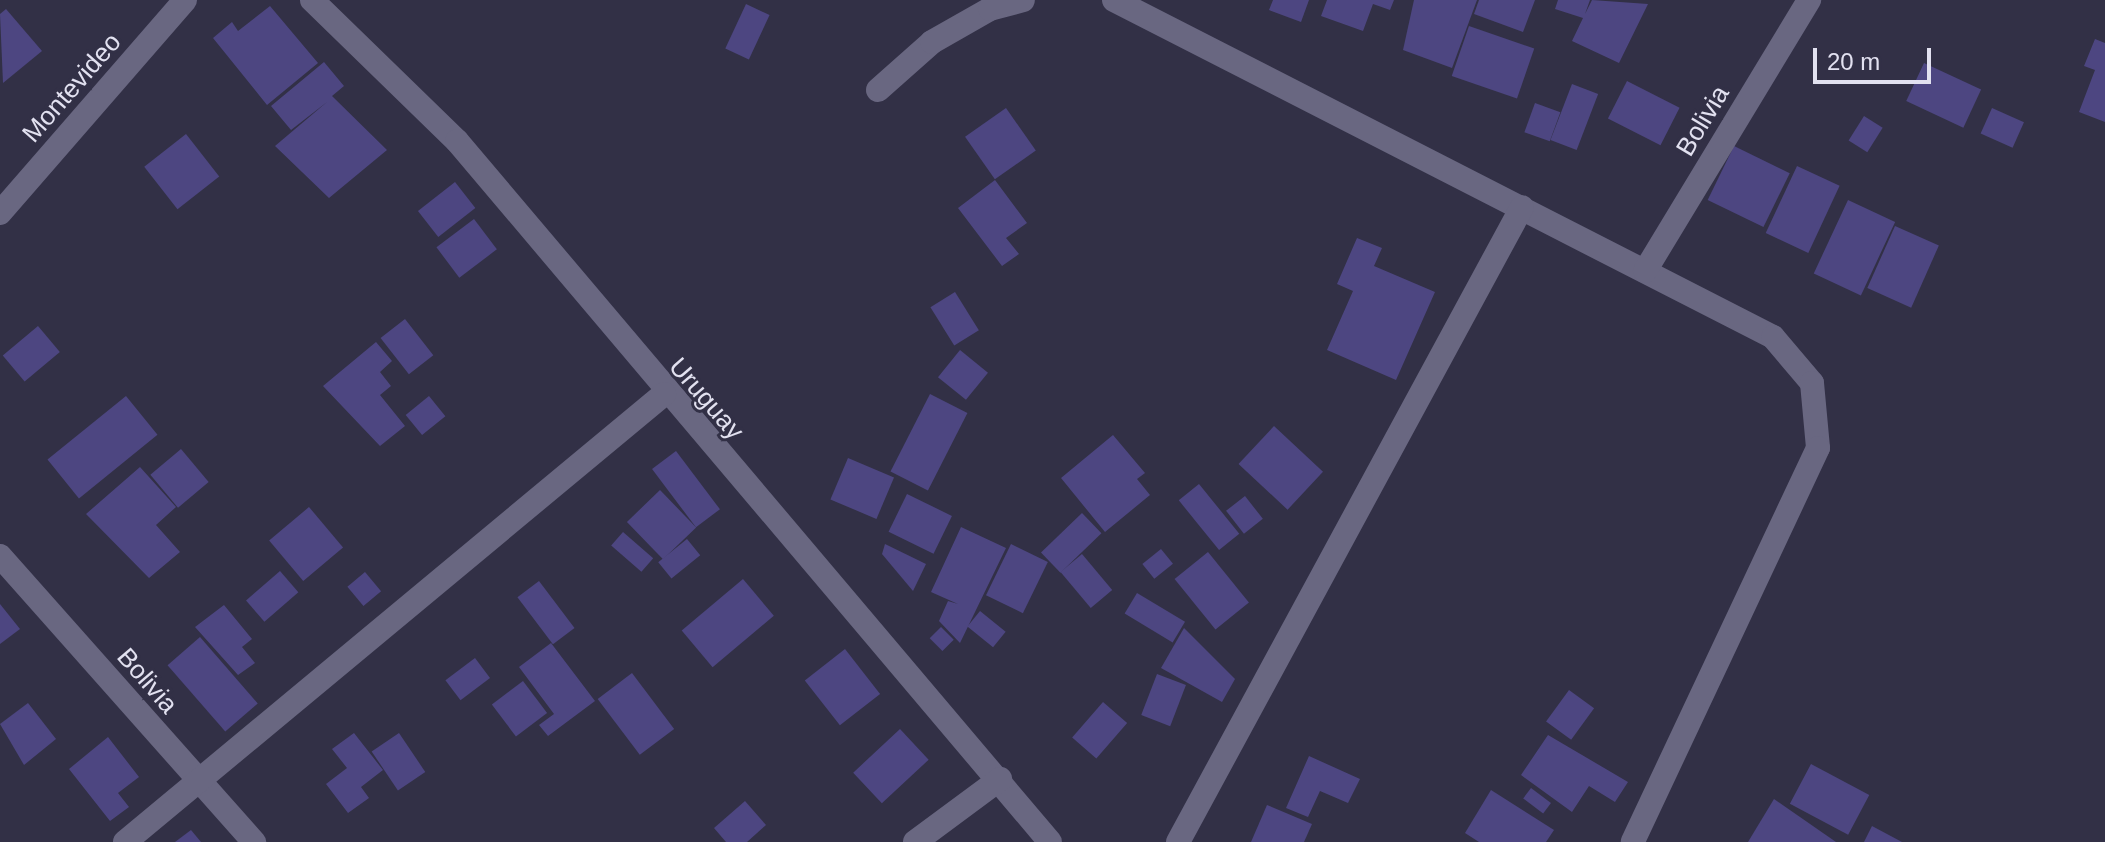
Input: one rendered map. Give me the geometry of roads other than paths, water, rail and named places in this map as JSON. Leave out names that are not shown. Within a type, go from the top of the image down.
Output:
[{"type":"street","name":"Montevideo","points":[[0,213],[185,0]]},
{"type":"street","name":"Uruguay","points":[[312,0],[457,141],[664,394],[1000,779],[1050,842]]},
{"type":"street","points":[[878,90],[932,42],[990,9],[1023,0]]},
{"type":"street","name":"Bolivia","points":[[1645,271],[1809,0]]},
{"type":"street","points":[[1122,1],[1773,337],[1812,383],[1818,448],[1633,842]]},
{"type":"street","points":[[1178,842],[1522,207]]},
{"type":"street","points":[[125,842],[664,394]]},
{"type":"street","name":"Bolivia","points":[[0,556],[254,842]]},
{"type":"street","points":[[915,842],[1000,779]]}]
